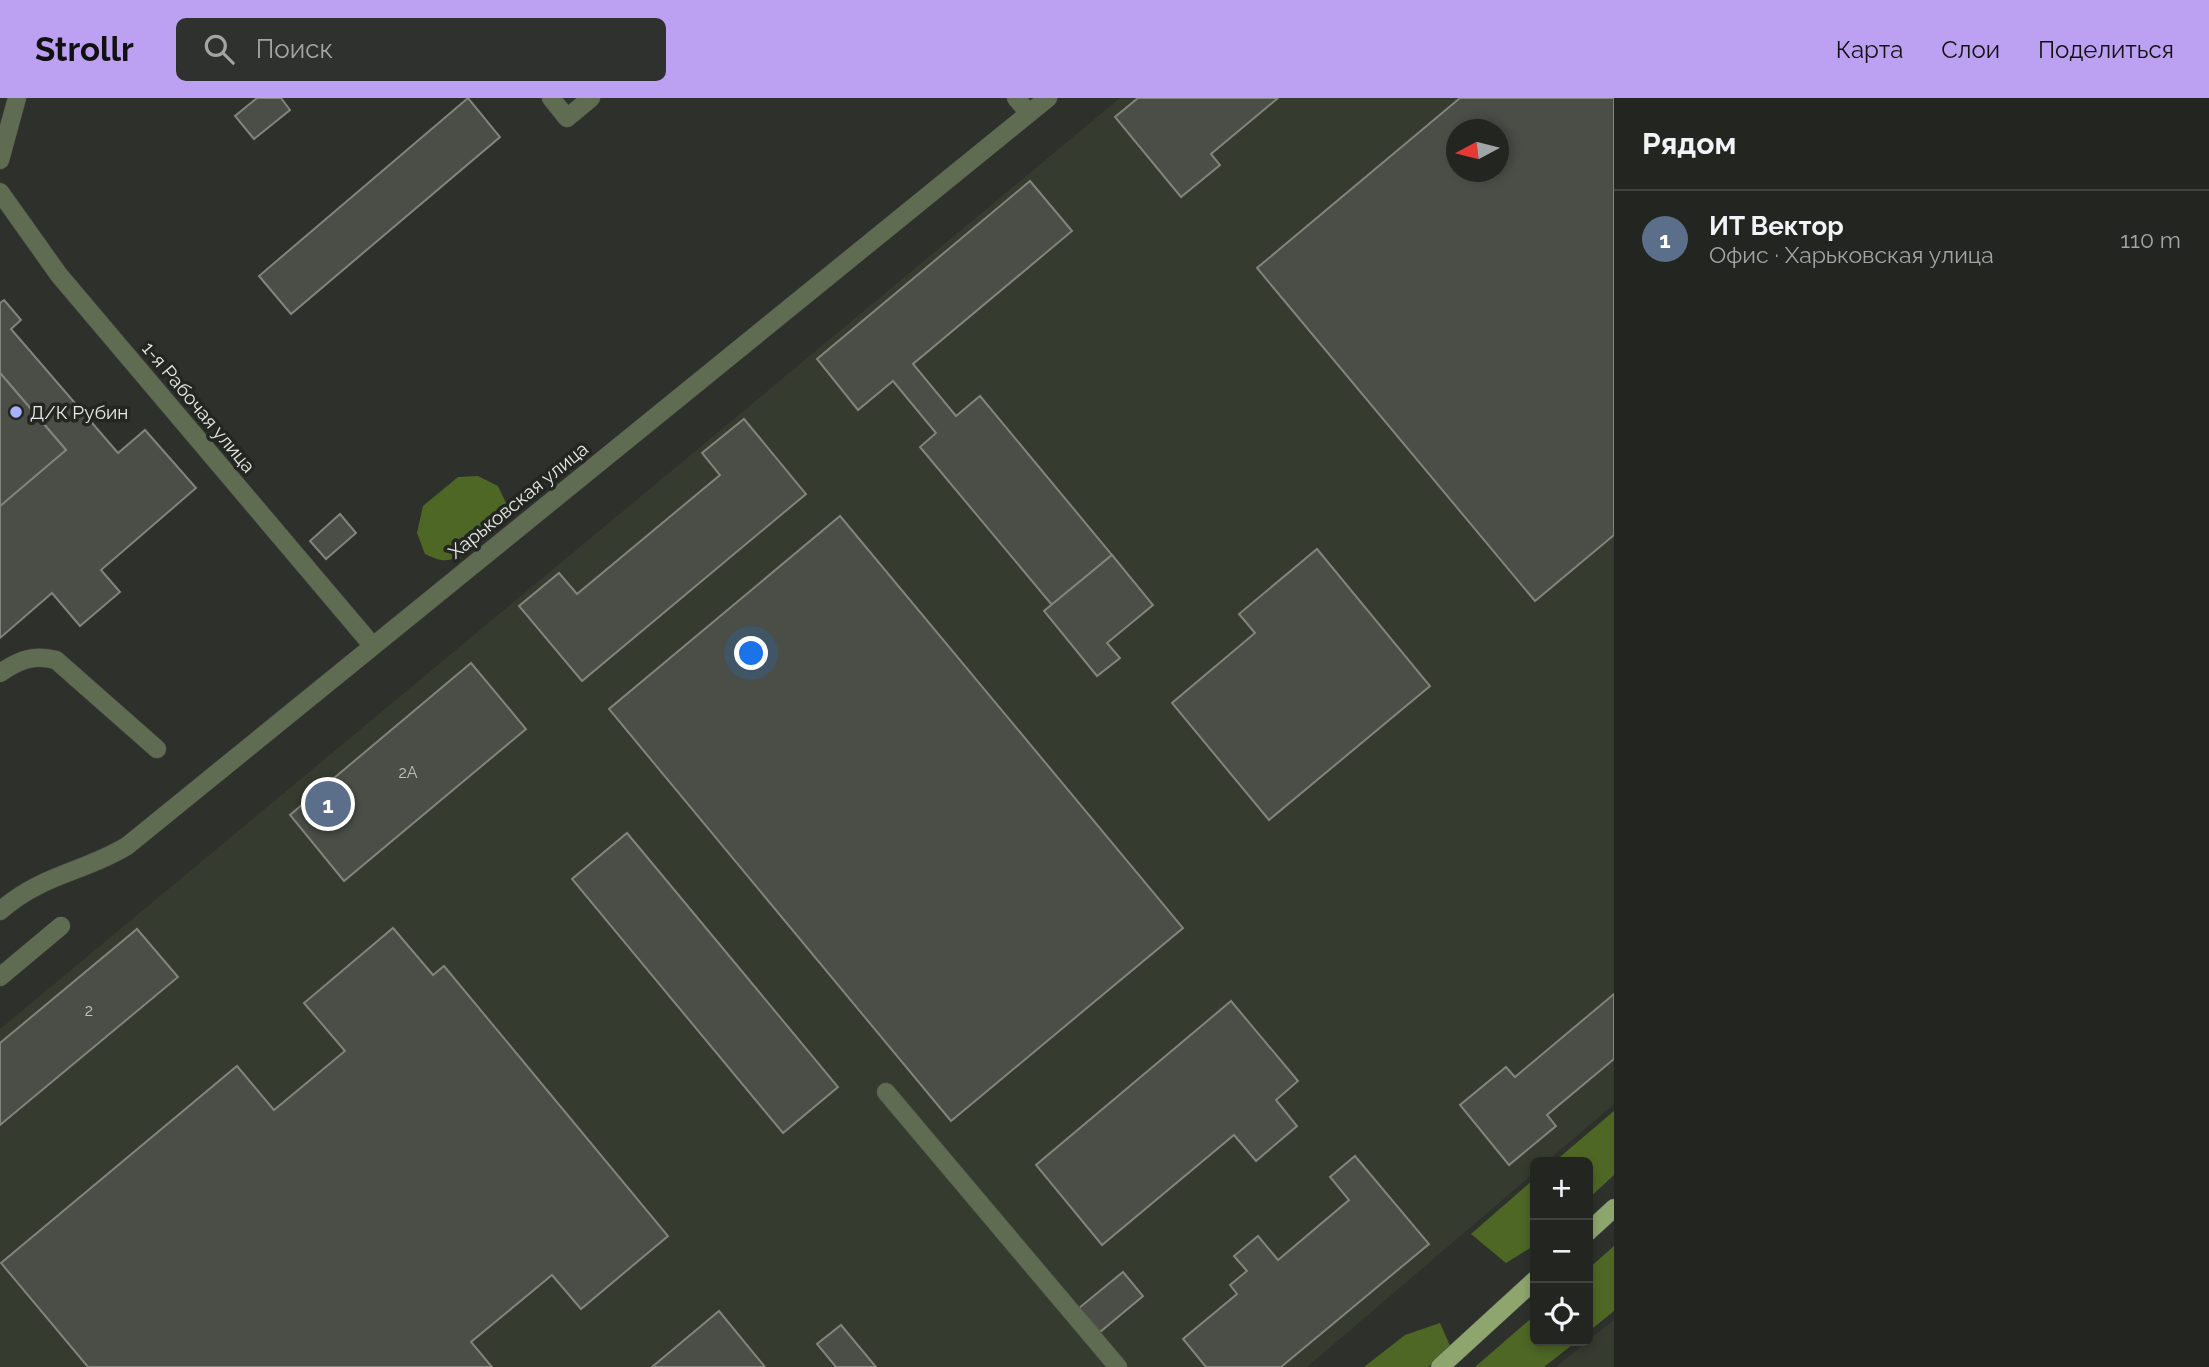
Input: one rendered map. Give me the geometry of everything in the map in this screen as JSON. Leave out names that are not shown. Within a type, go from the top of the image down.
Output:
[{"type":"main road","points":[[1593,1227],[1614,1208]]},
{"type":"main road","points":[[1440,1367],[1532,1283]]},
{"type":"street","points":[[0,160],[17,98]]},
{"type":"street","points":[[551,98],[567,118],[591,98]]},
{"type":"street","points":[[1016,98],[1029,113]]},
{"type":"street","name":"Харьковская улица","points":[[0,911],[25,889],[55,876],[88,867],[127,846],[1048,98]]},
{"type":"street","name":"1-я Рабочая улица","points":[[0,192],[60,275],[372,645]]},
{"type":"street","points":[[0,673],[23,659],[41,656],[56,660],[157,748]]},
{"type":"street","points":[[0,977],[61,926]]},
{"type":"street","points":[[886,1092],[1118,1367]]},
{"type":"shaded area","points":[[1120,98],[1614,98],[1614,1104],[1552,1157],[1530,1157],[1530,1176],[1307,1367],[0,1367],[0,1029]]},
{"type":"shaded area","points":[[1614,1320],[1614,1367],[1556,1367],[1582,1346],[1593,1346],[1593,1337]]},
{"type":"green space","points":[[478,476],[498,486],[506,503],[497,523],[482,542],[462,556],[441,560],[425,554],[417,533],[423,506],[458,477]]},
{"type":"green space","points":[[1614,1111],[1614,1175],[1593,1194],[1593,1157],[1560,1157]]},
{"type":"green space","points":[[1530,1182],[1530,1248],[1506,1263],[1471,1234]]},
{"type":"green space","points":[[1614,1246],[1614,1311],[1593,1328],[1593,1283],[1593,1265]]},
{"type":"green space","points":[[1530,1319],[1530,1346],[1571,1346],[1544,1367],[1475,1367]]},
{"type":"green space","points":[[1440,1323],[1451,1348],[1428,1367],[1364,1367],[1405,1335]]},
{"type":"building","points":[[257,98],[281,98],[290,110],[254,139],[235,116]]},
{"type":"building","points":[[468,98],[500,137],[291,314],[259,276]]},
{"type":"building","points":[[1138,98],[1278,98],[1211,154],[1220,165],[1181,197],[1115,117]]},
{"type":"building","points":[[1460,98],[1614,98],[1614,535],[1535,601],[1257,268]]},
{"type":"building","points":[[1030,181],[1072,231],[913,364],[956,416],[980,396],[1112,555],[1052,605],[920,447],[936,433],[893,381],[858,410],[817,359]]},
{"type":"building","points":[[4,300],[21,320],[11,329],[118,453],[145,430],[196,488],[101,570],[120,592],[80,626],[52,593],[0,638],[0,506],[66,450],[0,373],[0,303]]},
{"type":"building","name":"Д/К Рубин","points":[[0,373],[66,450],[0,506]]},
{"type":"building","points":[[744,419],[806,494],[582,681],[519,606],[559,573],[577,594],[720,475],[702,453]]},
{"type":"building","points":[[340,514],[356,533],[326,559],[310,541]]},
{"type":"building","points":[[840,516],[1183,928],[951,1121],[609,709]]},
{"type":"building","points":[[1317,549],[1430,686],[1269,820],[1172,703],[1255,633],[1239,614]]},
{"type":"building","points":[[1112,555],[1153,605],[1107,643],[1120,658],[1097,676],[1044,611]]},
{"type":"building","points":[[471,663],[526,729],[344,881],[290,815]]},
{"type":"building","points":[[627,833],[838,1087],[783,1133],[572,879]]},
{"type":"building","points":[[393,928],[433,975],[444,966],[668,1236],[581,1309],[552,1275],[471,1342],[492,1367],[88,1367],[1,1263],[237,1066],[274,1110],[345,1051],[304,1003]]},
{"type":"building","points":[[137,929],[178,977],[0,1125],[0,1043]]},
{"type":"building","points":[[1614,994],[1614,1059],[1547,1115],[1556,1126],[1509,1165],[1460,1105],[1506,1067],[1515,1077]]},
{"type":"building","points":[[1231,1001],[1298,1081],[1276,1100],[1297,1126],[1256,1161],[1234,1135],[1102,1245],[1036,1165]]},
{"type":"building","points":[[1355,1156],[1429,1244],[1281,1367],[1206,1367],[1183,1339],[1237,1294],[1230,1285],[1247,1271],[1234,1256],[1258,1236],[1278,1260],[1349,1200],[1330,1177]]},
{"type":"building","points":[[1123,1272],[1143,1296],[1100,1332],[1079,1308]]},
{"type":"building","points":[[719,1311],[765,1367],[652,1367]]},
{"type":"building","points":[[841,1325],[876,1367],[836,1367],[817,1344]]},
{"type":"place","name":"Д/К Рубин","points":[[16,412]]},
{"type":"place","name":"ИТ Вектор","points":[[328,804]]}]
